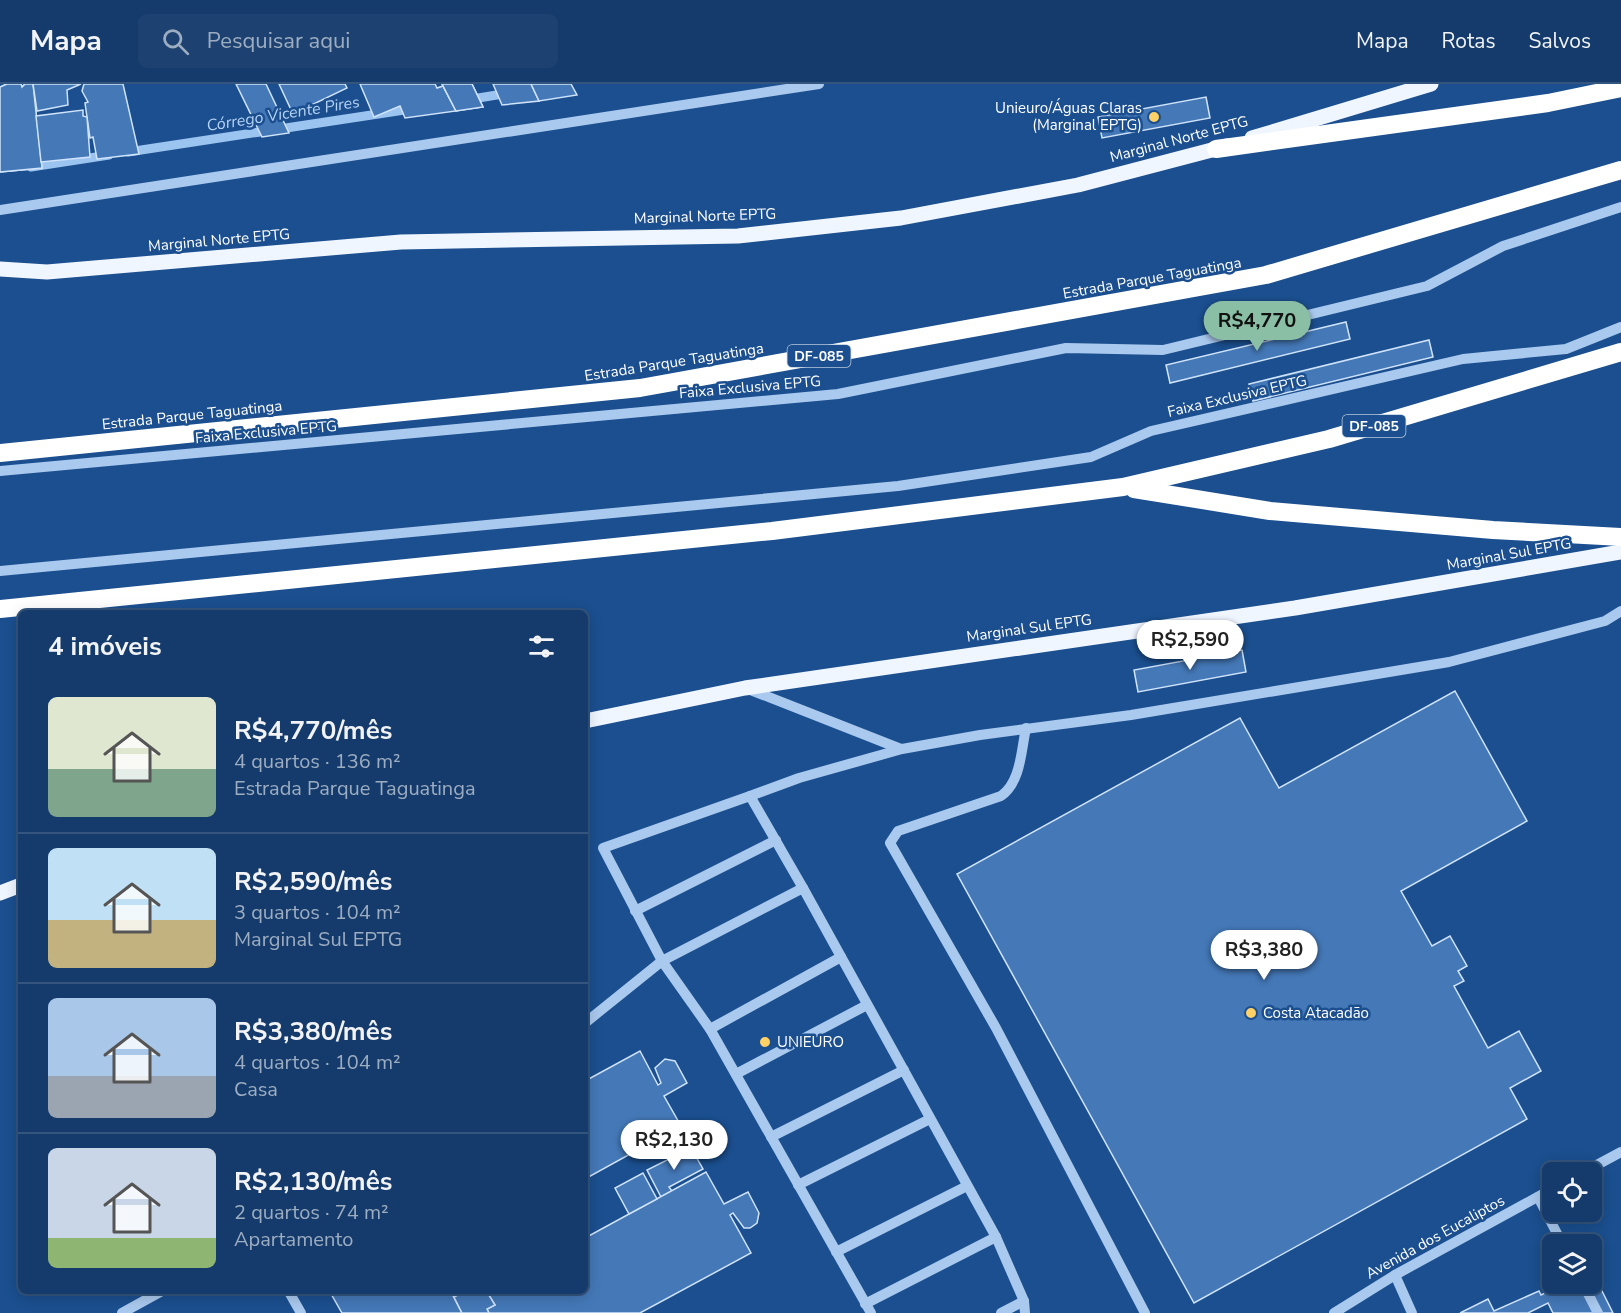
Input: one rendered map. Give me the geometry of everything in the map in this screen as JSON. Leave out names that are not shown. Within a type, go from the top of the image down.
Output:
[{"type":"highway","points":[[1216,149],[1537,105],[1621,88]]},
{"type":"highway","name":"Estrada Parque Taguatinga","points":[[0,453],[640,388],[1266,276],[1621,170]]},
{"type":"highway","name":"DF-085","points":[[0,609],[772,531],[1123,488],[1329,439],[1621,352]]},
{"type":"highway","points":[[1123,488],[1270,511],[1493,530],[1621,537]]},
{"type":"main road","name":"Marginal Norte EPTG","points":[[0,269],[47,273],[401,242],[738,236],[912,216],[1078,185],[1216,149],[1431,84]]},
{"type":"main road","name":"Marginal Sul EPTG","points":[[588,720],[745,688],[1295,608],[1621,552]]},
{"type":"main road","points":[[0,893],[18,886]]},
{"type":"street","points":[[0,210],[819,84]]},
{"type":"street","name":"Faixa Exclusiva EPTG","points":[[0,471],[838,394],[1066,348],[1163,350],[1427,286],[1503,246],[1621,207]]},
{"type":"street","name":"Faixa Exclusiva EPTG","points":[[0,571],[898,486],[1091,456],[1151,431],[1463,359],[1566,349],[1621,327]]},
{"type":"street","points":[[996,1237],[868,1308],[710,1029],[662,961],[603,848],[800,778],[902,749],[1026,728],[1131,715],[1449,662],[1605,621],[1621,611]]},
{"type":"street","points":[[745,688],[902,749]]},
{"type":"street","points":[[1026,728],[1014,784],[1008,792],[898,831],[890,843],[996,1028],[1145,1313]]},
{"type":"street","points":[[750,796],[996,1237],[1025,1307],[1001,1313]]},
{"type":"street","points":[[635,911],[776,840]]},
{"type":"street","points":[[588,1021],[662,961],[803,888]]},
{"type":"street","points":[[710,1029],[841,957]]},
{"type":"street","points":[[736,1074],[867,1005]]},
{"type":"street","points":[[771,1137],[904,1070]]},
{"type":"street","points":[[798,1185],[930,1119]]},
{"type":"street","points":[[1602,1162],[1621,1152]]},
{"type":"street","points":[[836,1252],[967,1186]]},
{"type":"street","name":"Avenida dos Eucaliptos","points":[[1334,1313],[1395,1275],[1542,1195]]},
{"type":"street","points":[[1538,1197],[1557,1234]]},
{"type":"street","points":[[1395,1275],[1412,1313]]},
{"type":"street","points":[[122,1313],[156,1294]]},
{"type":"street","points":[[290,1294],[300,1313]]},
{"type":"street","points":[[1588,1294],[1598,1313]]},
{"type":"building","points":[[7,84],[21,84],[22,87],[25,84],[33,84],[42,168],[0,172],[0,87]]},
{"type":"building","points":[[7,84],[21,84],[22,87],[25,84],[33,84],[42,168],[0,172],[0,87]]},
{"type":"building","points":[[33,84],[81,84],[67,90],[68,105],[37,111]]},
{"type":"building","points":[[84,84],[123,84],[139,154],[97,159],[93,137],[90,138],[85,103],[88,102],[82,91]]},
{"type":"building","points":[[236,84],[266,84],[289,133],[262,137]]},
{"type":"building","points":[[279,84],[345,84],[347,88],[293,114]]},
{"type":"building","points":[[360,84],[435,84],[437,88],[443,86],[456,111],[405,118],[400,106],[374,117]]},
{"type":"building","points":[[442,84],[472,84],[483,107],[456,111]]},
{"type":"building","points":[[442,84],[472,84],[483,107],[456,111]]},
{"type":"building","points":[[493,84],[531,84],[539,101],[502,105]]},
{"type":"building","points":[[531,84],[571,84],[577,95],[539,101]]},
{"type":"building","name":"Unieuro/Águas Claras (Marginal EPTG)","points":[[1206,97],[1210,118],[1102,138],[1098,117]]},
{"type":"building","points":[[83,110],[83,116],[87,117],[90,157],[41,162],[36,116]]},
{"type":"building","points":[[1346,322],[1350,339],[1170,383],[1166,365]]},
{"type":"building","points":[[1429,340],[1433,357],[1253,401],[1249,384]]},
{"type":"building","points":[[1242,650],[1246,672],[1138,692],[1134,670]]},
{"type":"building","name":"Costa Atacadão","points":[[1455,691],[1527,821],[1401,891],[1432,946],[1450,936],[1467,966],[1458,971],[1464,981],[1454,986],[1488,1048],[1519,1031],[1541,1071],[1510,1088],[1527,1119],[1194,1303],[957,874],[1240,718],[1279,788]]},
{"type":"building","points":[[640,1051],[658,1085],[661,1083],[655,1068],[665,1059],[675,1061],[687,1083],[664,1096],[681,1126],[588,1177],[588,1079]]},
{"type":"building","points":[[691,1148],[703,1169],[669,1187],[672,1191],[661,1197],[647,1170]]},
{"type":"building","points":[[706,1172],[724,1204],[748,1192],[759,1213],[757,1223],[750,1228],[744,1228],[733,1213],[730,1215],[751,1253],[640,1313],[489,1313],[487,1309],[495,1305],[488,1294],[588,1294],[588,1236]]},
{"type":"building","points":[[643,1173],[657,1199],[629,1214],[615,1188]]},
{"type":"building","points":[[1539,1291],[1541,1295],[1602,1294],[1602,1291],[1613,1313],[1553,1313],[1548,1303],[1528,1313],[1460,1313],[1488,1299],[1494,1311]]},
{"type":"building","points":[[331,1294],[452,1294],[462,1313],[342,1313]]},
{"type":"building","points":[[460,1294],[488,1294],[495,1305],[487,1309],[489,1313],[462,1313],[454,1297]]},
{"type":"waterway","name":"Córrego Vicente Pires","points":[[466,100],[509,93]]},
{"type":"waterway","name":"Córrego Vicente Pires","points":[[128,152],[411,109]]},
{"type":"waterway","name":"Córrego Vicente Pires","points":[[31,167],[109,155]]},
{"type":"place","name":"Unieuro/Águas Claras (Marginal EPTG)","points":[[1154,117]]},
{"type":"place","name":"Costa Atacadão","points":[[1251,1013]]},
{"type":"place","name":"UNIEURO","points":[[765,1042]]}]
